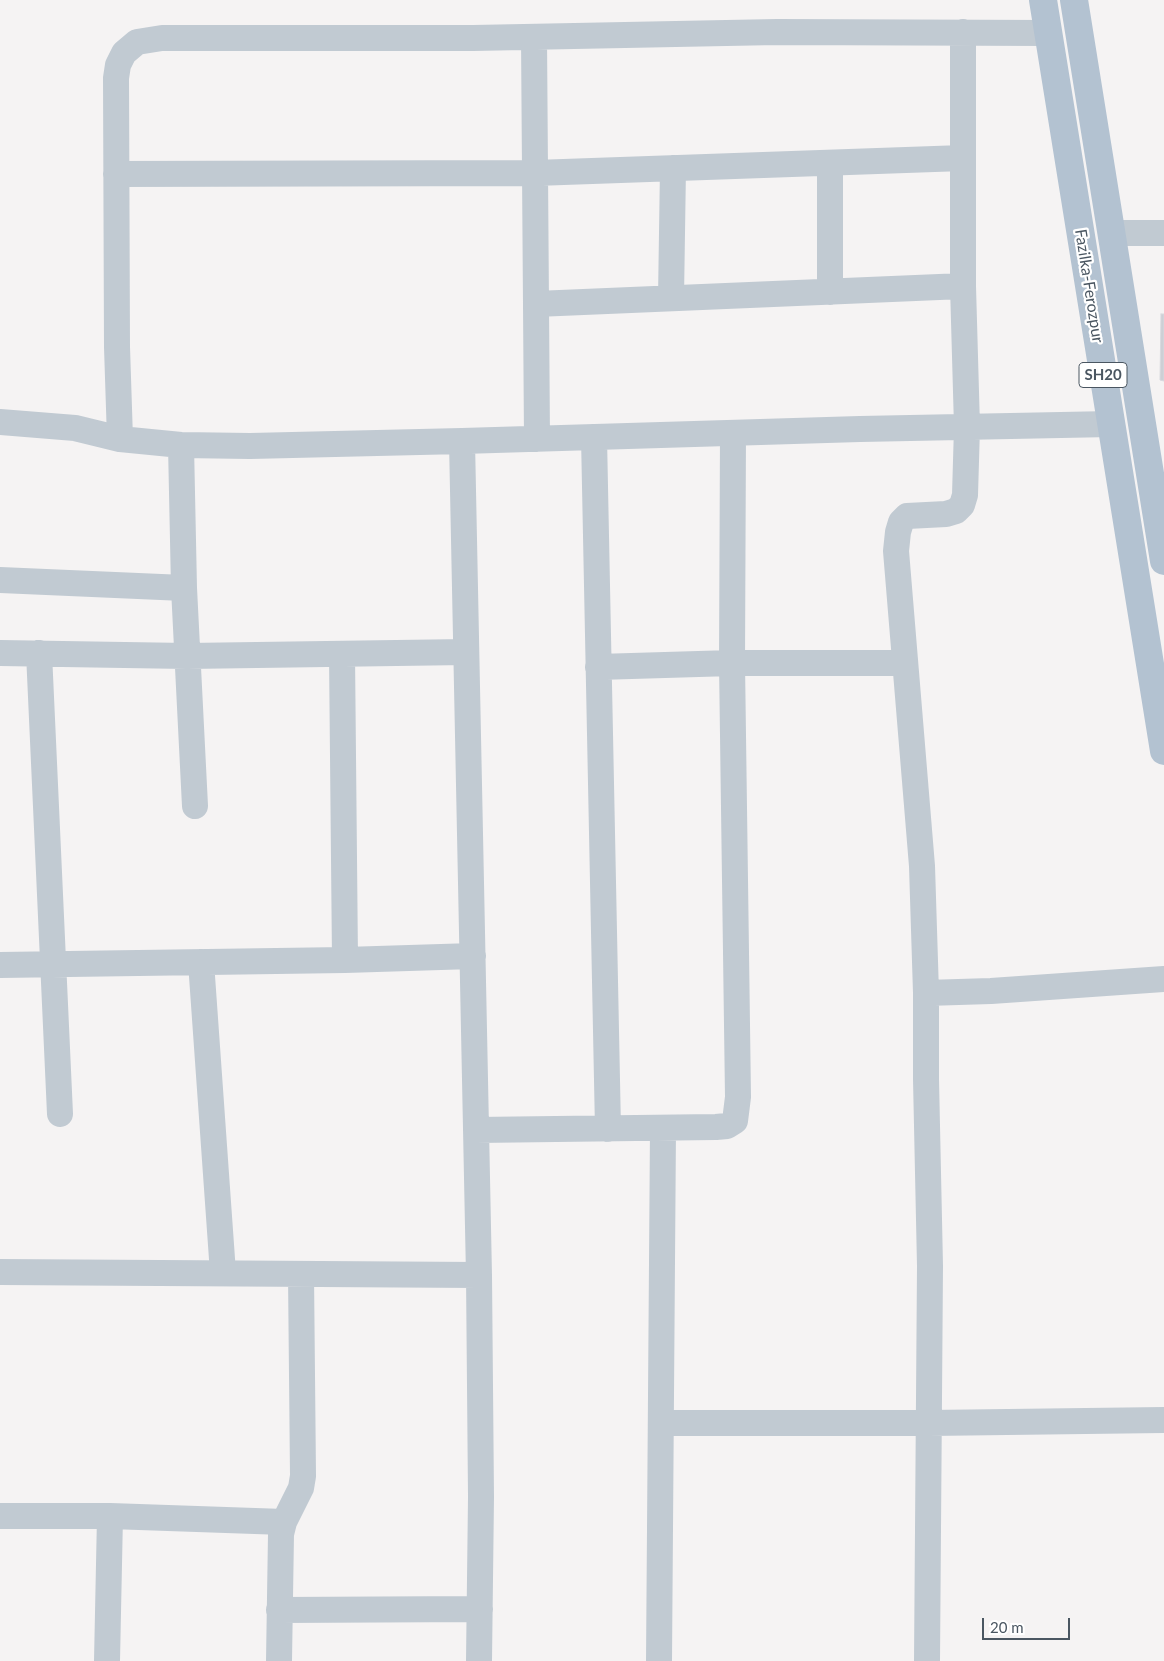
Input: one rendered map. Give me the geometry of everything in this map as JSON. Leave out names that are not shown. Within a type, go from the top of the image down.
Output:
[{"type":"main road","name":"Fazilka-Ferozpur","points":[[1043,0],[1164,751]]},
{"type":"main road","name":"Fazilka-Ferozpur","points":[[1074,0],[1164,561]]},
{"type":"street","points":[[120,439],[117,347],[116,78],[118,65],[124,53],[137,42],[162,38],[473,38],[777,32],[1048,33]]},
{"type":"street","points":[[927,1661],[930,1266],[926,993],[922,866],[896,551],[898,532],[907,516],[946,514],[956,511],[962,505],[965,495],[967,427],[964,286],[963,32]]},
{"type":"street","points":[[534,37],[538,439]]},
{"type":"street","points":[[116,174],[535,173],[963,158]]},
{"type":"street","points":[[830,163],[830,292]]},
{"type":"street","points":[[671,298],[673,168]]},
{"type":"street","points":[[1111,233],[1164,233]]},
{"type":"street","points":[[536,304],[964,286]]},
{"type":"street","points":[[0,422],[75,428],[120,439],[181,445],[462,441],[1111,424]]},
{"type":"street","points":[[476,1130],[727,1126],[735,1121],[738,1097],[732,663],[733,433]]},
{"type":"street","points":[[594,437],[608,1129]]},
{"type":"street","points":[[462,441],[479,1275],[479,1661]]},
{"type":"street","points":[[181,445],[184,588],[195,806]]},
{"type":"street","points":[[0,580],[184,588]]},
{"type":"street","points":[[0,653],[187,656],[466,652]]},
{"type":"street","points":[[39,653],[60,1114]]},
{"type":"street","points":[[342,654],[345,960]]},
{"type":"street","points":[[598,667],[732,663],[905,663]]},
{"type":"street","points":[[0,965],[345,960],[473,956]]},
{"type":"street","points":[[201,962],[223,1273]]},
{"type":"street","points":[[926,993],[991,991],[1164,978]]},
{"type":"street","points":[[659,1661],[663,1128]]},
{"type":"street","points":[[0,1272],[479,1275]]},
{"type":"street","points":[[279,1661],[281,1534],[284,1522],[301,1488],[303,1476],[301,1274]]},
{"type":"street","points":[[662,1422],[929,1423],[1164,1420]]},
{"type":"street","points":[[0,1516],[110,1516],[284,1522]]},
{"type":"street","points":[[107,1661],[110,1516]]},
{"type":"street","points":[[280,1610],[480,1609]]},
{"type":"building","points":[[1161,314],[1164,314],[1164,381],[1160,380]]}]
